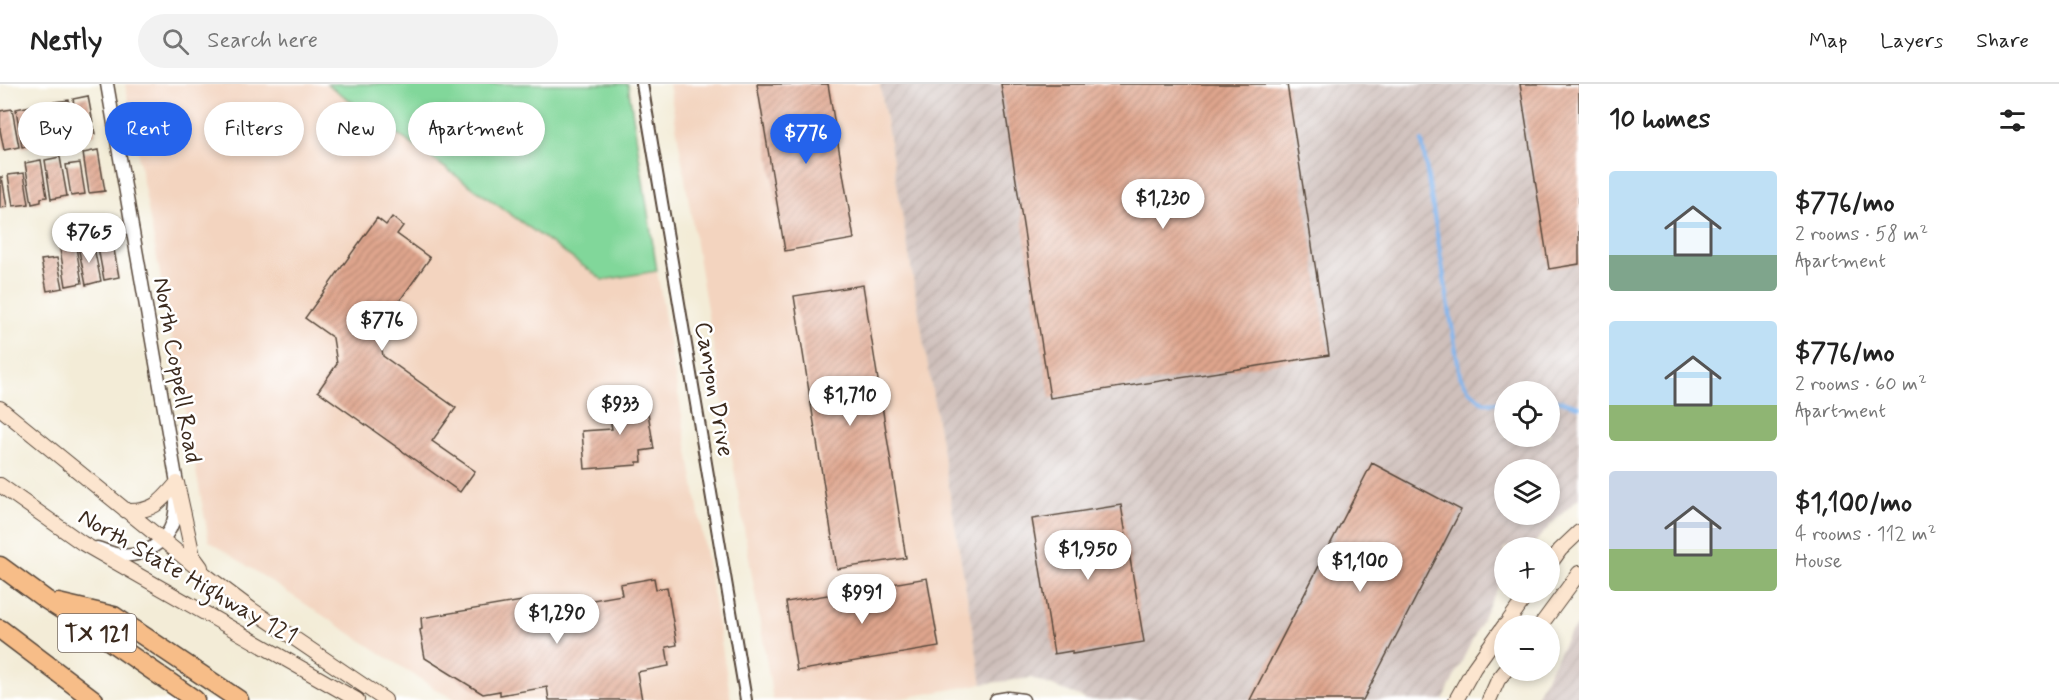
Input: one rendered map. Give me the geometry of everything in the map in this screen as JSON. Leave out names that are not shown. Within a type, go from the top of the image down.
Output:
[{"type":"highway","name":"TX 121","points":[[0,566],[45,600],[104,637],[195,700]]},
{"type":"highway","points":[[45,600],[114,616],[239,700]]},
{"type":"highway","name":"TX 121","points":[[0,629],[94,700]]},
{"type":"highway","points":[[0,637],[75,700]]},
{"type":"main road","points":[[0,408],[207,576],[251,609],[385,700]]},
{"type":"main road","points":[[126,511],[151,508],[162,501],[177,483]]},
{"type":"main road","points":[[177,483],[193,556],[207,576]]},
{"type":"main road","name":"North State Highway 121","points":[[0,485],[82,543],[357,700]]},
{"type":"main road","points":[[1560,550],[1579,532]]},
{"type":"main road","points":[[1548,615],[1579,573]]},
{"type":"main road","points":[[1456,700],[1474,668],[1494,641]]},
{"type":"main road","points":[[1489,700],[1498,681]]},
{"type":"street","name":"North Coppell Road","points":[[107,84],[177,483],[173,523],[162,540]]},
{"type":"street","name":"Canyon Drive","points":[[642,84],[746,700]]},
{"type":"street","points":[[82,543],[120,555],[140,553],[151,549],[162,540]]},
{"type":"street","points":[[996,700],[1008,698],[1023,700]]},
{"type":"shaded area","points":[[125,84],[327,84],[352,102],[316,102],[316,156],[396,156],[396,133],[408,142],[408,156],[428,156],[603,280],[657,271],[731,700],[456,700],[437,690],[209,541],[138,156],[192,156],[192,102],[128,102]]},
{"type":"shaded area","points":[[669,84],[880,84],[982,684],[890,700],[773,700]]},
{"type":"shaded area","points":[[880,84],[1579,84],[1579,498],[1560,516],[1560,459],[1494,459],[1494,525],[1550,525],[1540,537],[1494,537],[1494,595],[1443,700],[1085,700],[1031,678],[982,684]]},
{"type":"shaded area","points":[[1579,624],[1579,700],[1534,700],[1544,681],[1560,681],[1560,651],[1569,634]]},
{"type":"green space","points":[[327,84],[628,84],[657,271],[603,280],[428,156],[545,156],[545,102],[408,102],[408,142],[396,133],[396,102],[352,102]]},
{"type":"building","points":[[757,84],[828,84],[854,239],[785,251]]},
{"type":"building","points":[[1001,84],[1287,84],[1329,355],[1050,398]]},
{"type":"building","points":[[1520,84],[1579,84],[1579,264],[1549,269]]},
{"type":"building","points":[[88,96],[89,102],[74,102],[73,99]]},
{"type":"building","points":[[12,109],[18,147],[4,150],[0,130],[0,111]]},
{"type":"building","points":[[98,150],[105,191],[89,193],[83,156],[93,156],[93,151]]},
{"type":"building","points":[[60,157],[67,196],[51,199],[45,160]]},
{"type":"building","points":[[41,160],[47,197],[41,198],[41,202],[32,204],[25,163]]},
{"type":"building","points":[[80,163],[85,194],[71,196],[66,165]]},
{"type":"building","points":[[24,173],[29,204],[13,206],[8,175]]},
{"type":"building","points":[[0,177],[2,177],[7,207],[0,208]]},
{"type":"building","points":[[392,217],[403,226],[397,234],[430,258],[379,330],[383,356],[456,408],[432,441],[475,471],[460,492],[318,391],[337,364],[333,338],[305,318],[377,218],[386,225]]},
{"type":"building","points":[[112,239],[119,277],[104,280],[97,242]]},
{"type":"building","points":[[93,243],[101,281],[86,285],[78,246]]},
{"type":"building","points":[[76,247],[82,283],[66,286],[60,249]]},
{"type":"building","points":[[57,258],[63,288],[47,291],[41,260]]},
{"type":"building","points":[[863,285],[906,558],[837,569],[794,296]]},
{"type":"building","points":[[645,395],[654,449],[641,451],[642,462],[637,462],[637,465],[585,469],[582,431],[612,429],[607,402]]},
{"type":"building","points":[[1372,463],[1461,510],[1363,700],[1250,700]]},
{"type":"building","points":[[1121,505],[1144,642],[1072,654],[1072,651],[1054,654],[1032,519]]},
{"type":"building","points":[[654,578],[656,589],[667,587],[677,645],[666,647],[669,666],[637,672],[642,700],[549,700],[547,687],[500,695],[500,691],[483,694],[425,658],[420,630],[422,629],[421,618],[522,601],[524,612],[622,595],[620,584]]},
{"type":"building","points":[[927,578],[939,647],[797,671],[786,602]]},
{"type":"waterway","points":[[1422,141],[1460,376],[1470,391],[1484,403],[1494,402]]},
{"type":"waterway","points":[[1560,401],[1579,406]]}]
